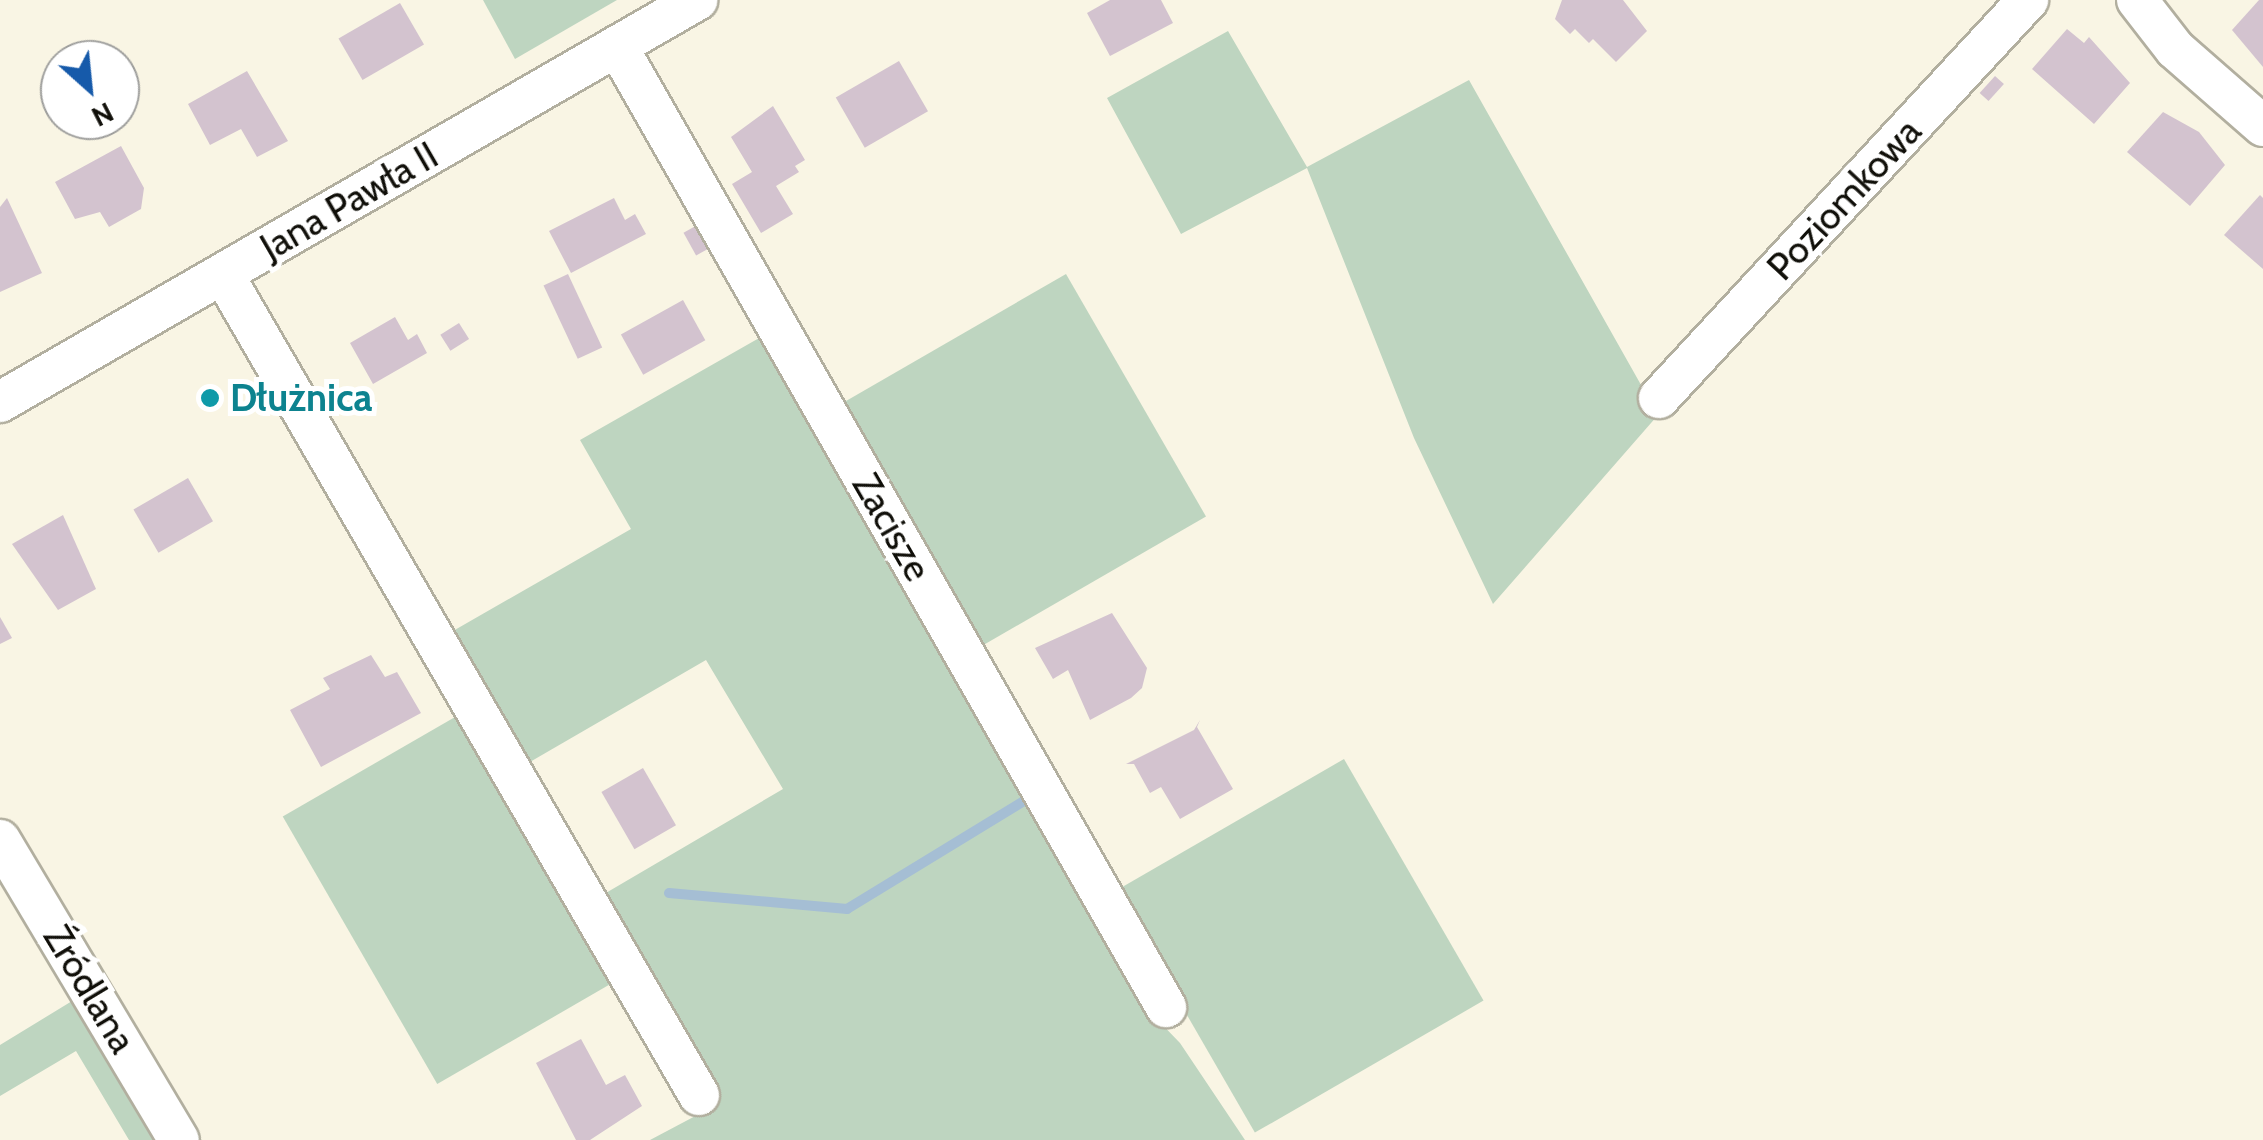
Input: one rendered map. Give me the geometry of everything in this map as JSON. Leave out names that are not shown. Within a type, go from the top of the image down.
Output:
[{"type":"street","name":"Jana Pawła II","points":[[0,402],[697,0]]},
{"type":"street","name":"Poziomkowa","points":[[1660,398],[2028,0]]},
{"type":"street","points":[[2138,0],[2175,49],[2263,126]]},
{"type":"street","name":"Zacisze","points":[[617,46],[1166,1007]]},
{"type":"street","points":[[223,274],[699,1095]]},
{"type":"street","name":"Źródlana","points":[[0,840],[178,1140]]},
{"type":"green space","points":[[483,0],[617,0],[515,59]]},
{"type":"green space","points":[[1228,31],[1307,167],[1469,80],[1658,415],[1493,604],[1414,438],[1307,168],[1181,234],[1107,98]]},
{"type":"green space","points":[[1066,274],[1206,516],[977,648],[837,406]]},
{"type":"green space","points":[[766,334],[1151,1013],[1180,1043],[1245,1140],[650,1140],[718,1104],[599,897],[783,789],[706,660],[523,766],[446,635],[631,529],[580,440]]},
{"type":"green space","points":[[462,713],[616,981],[437,1084],[283,817]]},
{"type":"green space","points":[[1344,759],[1484,1001],[1255,1133],[1115,891]]},
{"type":"green space","points":[[77,998],[161,1140],[129,1140],[76,1051],[0,1096],[0,1045]]},
{"type":"building","points":[[1110,0],[1161,0],[1173,23],[1110,56],[1087,13]]},
{"type":"building","points":[[1562,0],[1623,0],[1647,31],[1616,62],[1593,39],[1589,43],[1575,29],[1570,34],[1555,19]]},
{"type":"building","points":[[2263,0],[2263,67],[2232,30]]},
{"type":"building","points":[[400,3],[424,45],[363,80],[339,38]]},
{"type":"building","points":[[2067,29],[2084,43],[2089,37],[2130,83],[2094,124],[2032,69]]},
{"type":"building","points":[[899,61],[928,111],[865,148],[836,98]]},
{"type":"building","points":[[247,71],[288,141],[257,157],[241,129],[210,145],[188,104]]},
{"type":"building","points":[[1995,76],[2004,84],[1989,101],[1980,93]]},
{"type":"building","points":[[773,106],[805,160],[795,166],[799,172],[776,186],[793,214],[761,233],[732,184],[752,172],[731,137]]},
{"type":"building","points":[[2163,112],[2199,132],[2225,165],[2190,206],[2127,152]]},
{"type":"building","points":[[121,146],[144,188],[141,209],[109,227],[100,212],[75,219],[55,182]]},
{"type":"building","points":[[2260,195],[2263,198],[2263,269],[2224,235]]},
{"type":"building","points":[[7,198],[42,273],[0,292],[0,207]]},
{"type":"building","points":[[614,198],[625,220],[635,214],[646,234],[571,273],[549,231]]},
{"type":"building","points":[[701,223],[714,246],[696,255],[684,233]]},
{"type":"building","points":[[568,274],[602,347],[578,359],[544,285]]},
{"type":"building","points":[[683,300],[705,340],[643,375],[621,334]]},
{"type":"building","points":[[395,317],[408,340],[417,334],[427,353],[373,384],[350,343]]},
{"type":"building","points":[[459,323],[469,339],[450,351],[440,335]]},
{"type":"building","points":[[188,478],[213,521],[158,553],[133,510]]},
{"type":"building","points":[[63,515],[96,589],[58,610],[12,544]]},
{"type":"building","points":[[1112,613],[1147,668],[1142,688],[1090,720],[1068,670],[1053,679],[1035,648]]},
{"type":"building","points":[[0,617],[12,638],[0,644]]},
{"type":"building","points":[[371,655],[385,677],[397,672],[421,713],[321,767],[290,710],[330,689],[323,678]]},
{"type":"building","points":[[1200,720],[1197,727],[1233,789],[1180,819],[1161,787],[1150,793],[1134,764],[1126,764],[1194,730]]},
{"type":"building","points":[[643,768],[676,825],[634,849],[601,792]]},
{"type":"building","points":[[581,1039],[606,1085],[625,1075],[642,1106],[590,1140],[576,1140],[536,1063]]},
{"type":"waterway","points":[[669,893],[847,909],[1027,799]]},
{"type":"place","name":"Dłużnica","points":[[210,398]]}]
